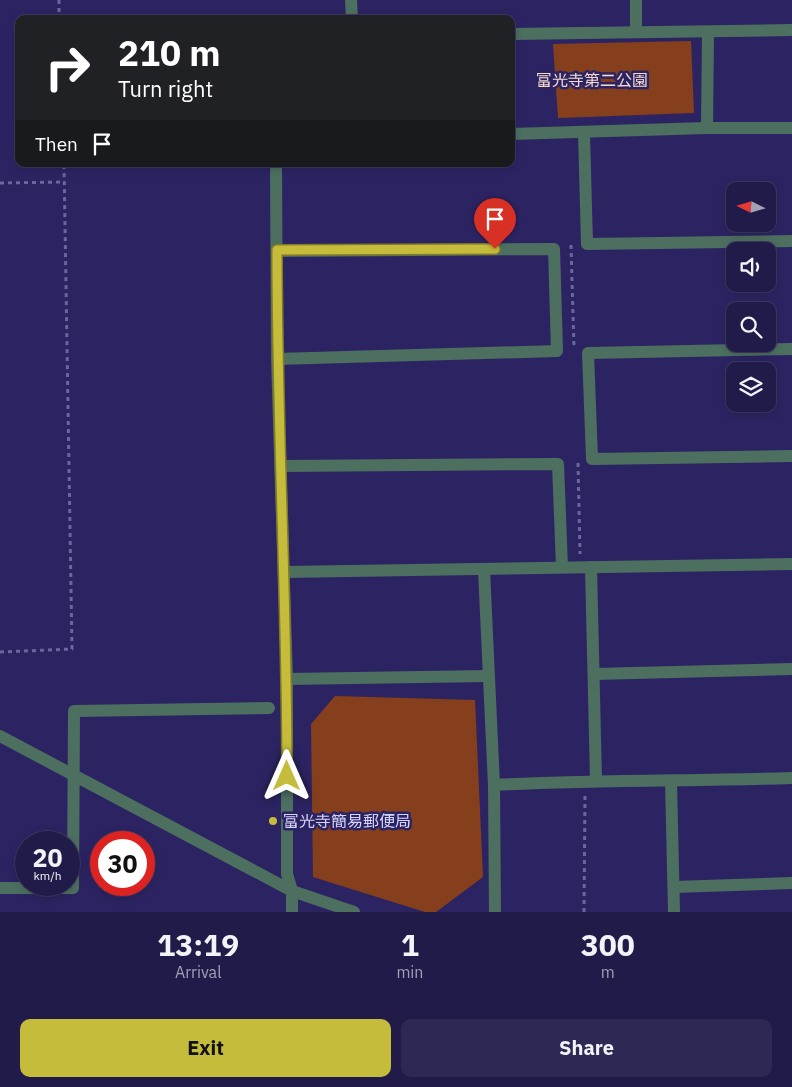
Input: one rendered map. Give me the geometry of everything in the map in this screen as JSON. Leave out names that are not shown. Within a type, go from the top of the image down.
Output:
[{"type":"street","points":[[352,0],[352,15]]},
{"type":"street","points":[[636,0],[636,32]]},
{"type":"street","points":[[515,34],[708,33],[792,30]]},
{"type":"street","points":[[707,128],[708,33]]},
{"type":"street","points":[[515,134],[707,128],[792,128]]},
{"type":"street","points":[[584,133],[587,244],[792,241]]},
{"type":"street","points":[[276,167],[278,359],[287,679],[287,874],[292,891],[292,912]]},
{"type":"street","points":[[277,250],[554,249],[557,351],[278,359]]},
{"type":"street","points":[[792,349],[588,353],[592,459],[792,456]]},
{"type":"street","points":[[282,466],[558,464],[562,567]]},
{"type":"street","points":[[285,572],[792,564]]},
{"type":"street","points":[[590,780],[594,674],[591,567]]},
{"type":"street","points":[[484,570],[494,785],[495,912]]},
{"type":"street","points":[[594,674],[792,669]]},
{"type":"street","points":[[287,679],[488,676]]},
{"type":"street","points":[[0,888],[73,888],[74,711],[269,708]]},
{"type":"street","points":[[0,736],[292,891],[354,912]]},
{"type":"street","points":[[494,785],[590,780],[671,781],[792,778]]},
{"type":"street","points":[[671,781],[674,912]]},
{"type":"street","points":[[674,887],[792,883]]},
{"type":"path","points":[[59,0],[59,15]]},
{"type":"path","points":[[0,652],[72,649],[64,167]]},
{"type":"path","points":[[0,183],[64,182]]},
{"type":"path","points":[[584,912],[590,780]]},
{"type":"green space","name":"富光寺第二公園","points":[[691,41],[694,113],[558,118],[553,44]]},
{"type":"green space","points":[[335,696],[475,700],[483,877],[436,912],[425,912],[313,877],[311,724]]},
{"type":"place","name":"富光寺簡易郵便局","points":[[273,821]]},
{"type":"route","points":[[287,776],[285,572],[278,359],[277,250],[495,249]]}]
